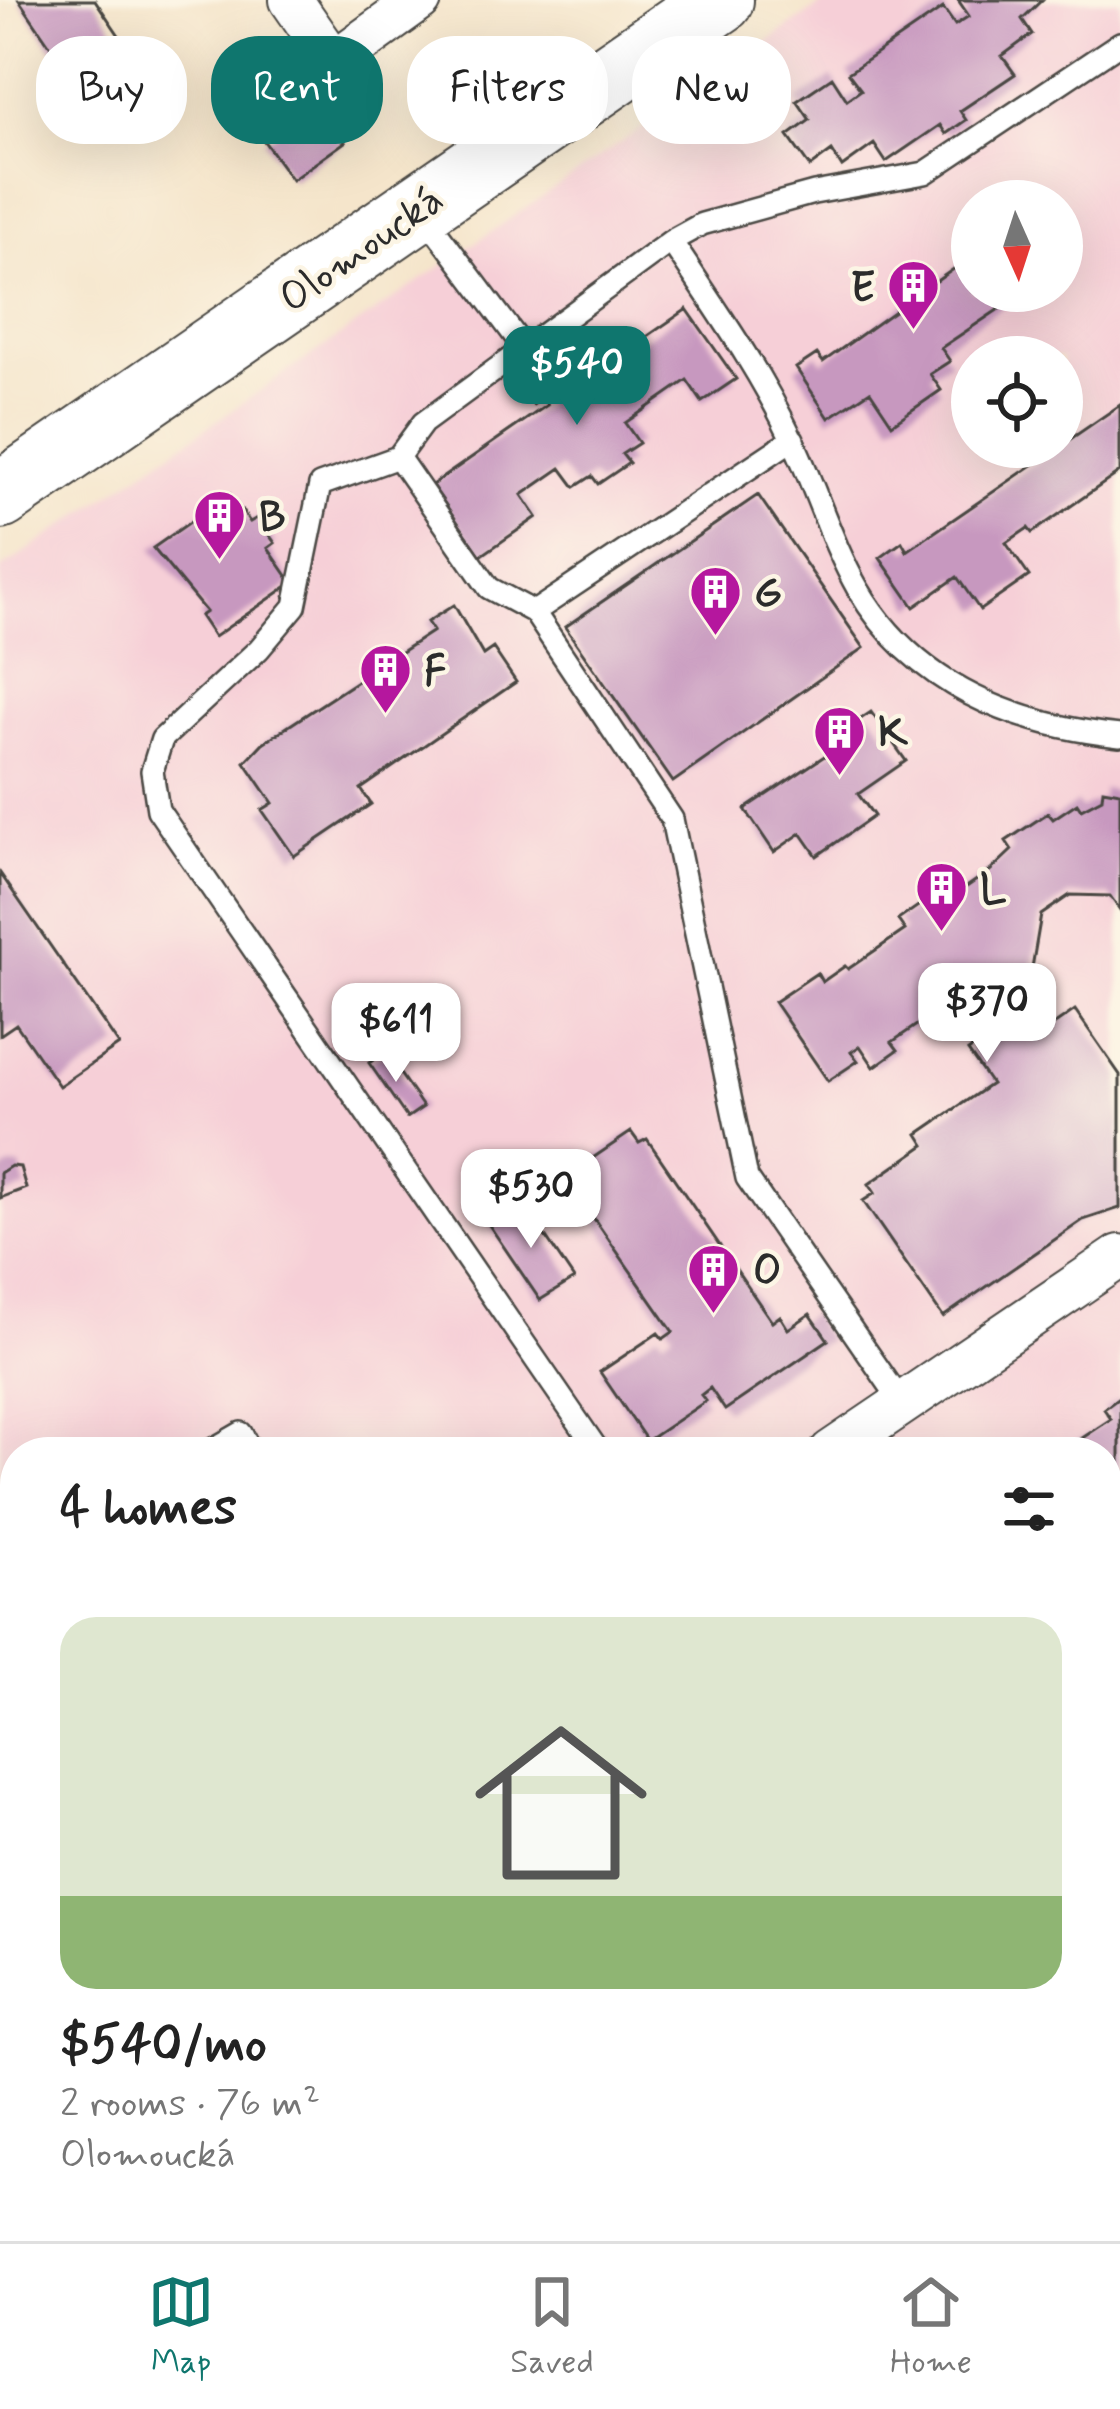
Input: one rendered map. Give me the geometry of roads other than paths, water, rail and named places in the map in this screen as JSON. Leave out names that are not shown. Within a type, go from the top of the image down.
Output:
[{"type":"main road","name":"Olomoucká","points":[[0,496],[720,0]]},
{"type":"street","points":[[291,0],[334,62],[420,0]]},
{"type":"street","points":[[854,1437],[1120,1256]]},
{"type":"lane","points":[[589,1437],[472,1259],[158,810],[152,771],[162,739],[259,649],[296,606],[320,485],[398,457],[422,423],[671,241],[702,224],[814,193],[925,173],[1120,44]]},
{"type":"lane","points":[[418,207],[524,348]]},
{"type":"lane","points":[[671,241],[764,381],[857,587],[891,637],[935,676],[992,707],[1069,730],[1120,736]]},
{"type":"lane","points":[[534,612],[793,439]]},
{"type":"lane","points":[[398,457],[489,588],[534,612],[672,819],[747,1178],[903,1404]]},
{"type":"place","name":"E","points":[[914,332]]},
{"type":"place","name":"B","points":[[220,562]]},
{"type":"place","name":"G","points":[[715,637]]},
{"type":"place","name":"F","points":[[385,716]]},
{"type":"place","name":"K","points":[[839,777]]},
{"type":"place","name":"L","points":[[941,934]]},
{"type":"place","name":"O","points":[[714,1315]]}]
